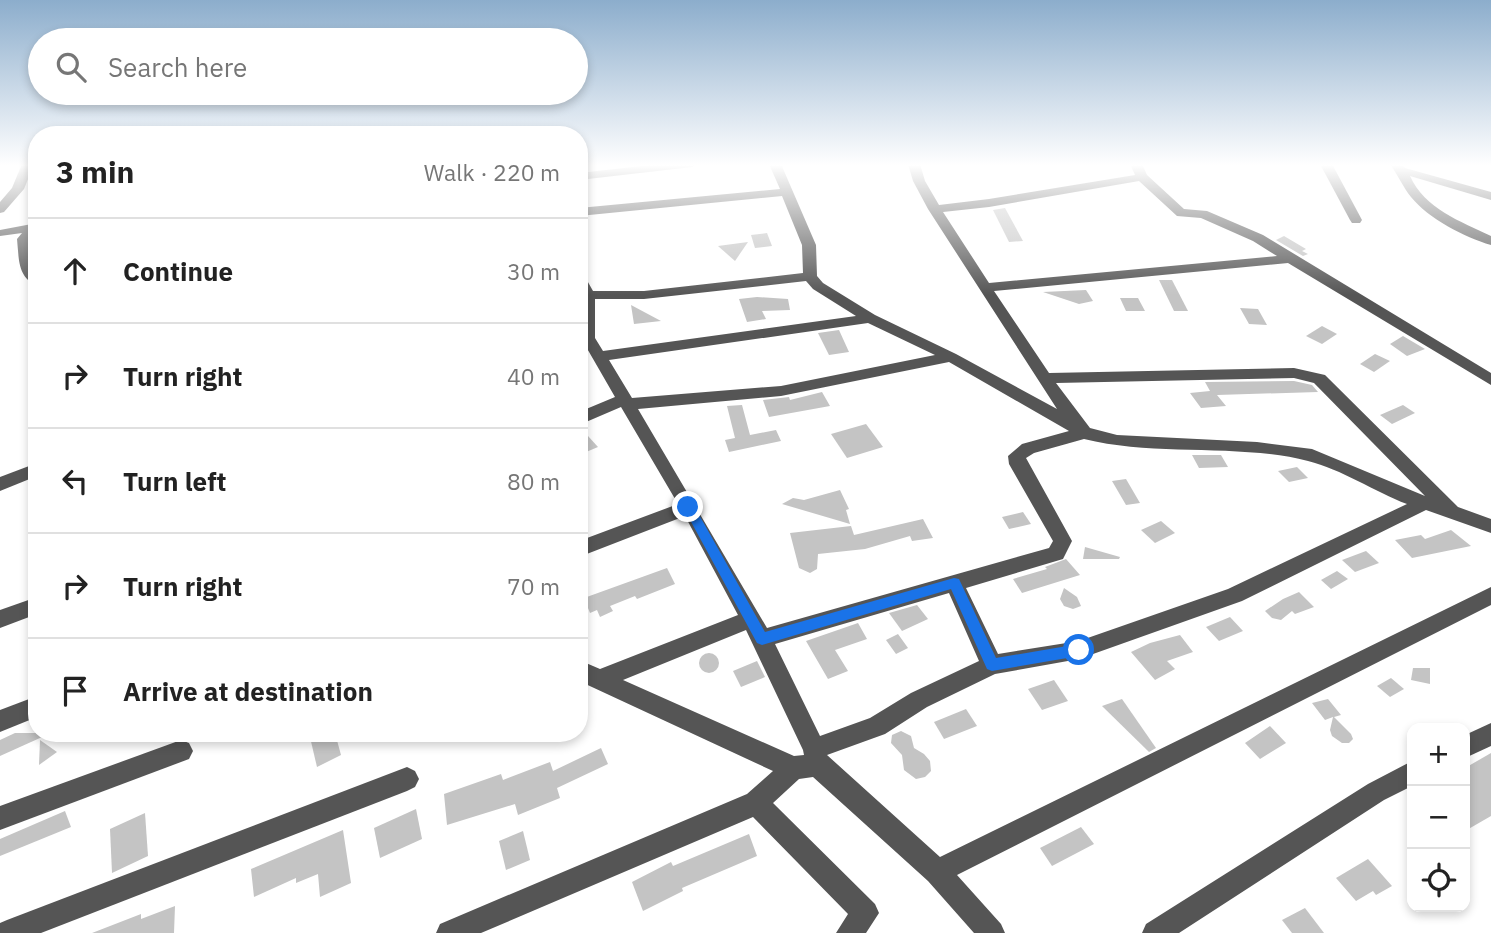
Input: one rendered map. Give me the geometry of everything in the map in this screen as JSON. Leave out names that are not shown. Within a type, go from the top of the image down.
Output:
[{"type":"street","points":[[588,211],[625,208]]},
{"type":"street","points":[[792,208],[808,245],[810,276],[818,286],[870,318],[951,357],[1084,433],[1117,441],[1257,447],[1311,455],[1425,503],[1491,526]]},
{"type":"street","points":[[947,208],[934,209],[1044,378],[1084,433]]},
{"type":"street","points":[[1176,208],[1181,213],[1203,214],[1258,238],[1491,380]]},
{"type":"street","points":[[1349,208],[1356,220]]},
{"type":"street","points":[[1427,208],[1451,224],[1491,242]]},
{"type":"street","points":[[1,232],[28,229]]},
{"type":"street","points":[[28,235],[23,239],[28,256]]},
{"type":"street","points":[[985,288],[1290,259]]},
{"type":"street","points":[[588,304],[589,295],[644,295],[810,276]]},
{"type":"street","points":[[600,356],[870,318]]},
{"type":"street","points":[[588,344],[600,356],[762,639],[808,761]]},
{"type":"street","points":[[588,415],[625,401],[781,391],[951,357]]},
{"type":"street","points":[[1044,378],[1294,373],[1319,379],[1453,512]]},
{"type":"street","points":[[762,639],[1056,554],[1063,541],[1018,464],[1017,456],[1028,448],[1084,433]]},
{"type":"street","points":[[0,484],[28,473]]},
{"type":"street","points":[[449,933],[756,803],[808,761],[877,726],[919,700],[992,664],[1079,650],[1235,595],[1425,503]]},
{"type":"street","points":[[588,546],[688,507]]},
{"type":"street","points":[[954,583],[992,664]]},
{"type":"street","points":[[937,872],[1491,595]]},
{"type":"street","points":[[0,619],[28,608]]},
{"type":"street","points":[[602,678],[751,619]]},
{"type":"street","points":[[588,673],[808,761],[937,872],[992,933]]},
{"type":"street","points":[[0,721],[28,710]]},
{"type":"street","points":[[1470,744],[1491,734]]},
{"type":"street","points":[[0,818],[181,751]]},
{"type":"street","points":[[1155,933],[1376,792],[1407,776]]},
{"type":"street","points":[[7,933],[407,779]]},
{"type":"street","points":[[756,803],[866,913],[849,933]]},
{"type":"building","points":[[1005,208],[1023,241],[1009,242],[993,210]]},
{"type":"building","points":[[767,233],[772,246],[755,248],[751,235]]},
{"type":"building","points":[[1284,236],[1306,249],[1302,251],[1308,254],[1303,256],[1276,240]]},
{"type":"building","points":[[748,242],[735,261],[718,246]]},
{"type":"building","points":[[1159,280],[1172,280],[1188,311],[1174,311]]},
{"type":"building","points":[[1086,290],[1093,301],[1079,304],[1043,292]]},
{"type":"building","points":[[1120,298],[1138,298],[1145,311],[1126,311]]},
{"type":"building","points":[[739,299],[788,299],[790,310],[762,311],[766,319],[747,322]]},
{"type":"building","points":[[631,305],[661,321],[634,324]]},
{"type":"building","points":[[1240,308],[1258,309],[1267,325],[1249,324]]},
{"type":"building","points":[[1322,326],[1337,334],[1322,344],[1306,336]]},
{"type":"building","points":[[839,330],[849,352],[829,355],[818,333]]},
{"type":"building","points":[[1403,336],[1425,349],[1407,356],[1390,344]]},
{"type":"building","points":[[1375,354],[1390,361],[1374,372],[1360,364]]},
{"type":"building","points":[[1294,381],[1312,385],[1318,392],[1217,395],[1226,406],[1201,408],[1190,393],[1210,391],[1205,382]]},
{"type":"building","points":[[822,392],[830,406],[769,417],[763,400],[789,397],[790,400]]},
{"type":"building","points":[[742,405],[750,435],[776,430],[781,441],[729,452],[725,440],[735,438],[727,406]]},
{"type":"building","points":[[1403,405],[1415,413],[1392,424],[1380,415]]},
{"type":"building","points":[[866,424],[883,447],[847,458],[831,434]]},
{"type":"building","points":[[588,436],[598,447],[588,451]]},
{"type":"building","points":[[1192,455],[1221,455],[1228,467],[1199,468]]},
{"type":"building","points":[[1297,467],[1308,478],[1289,482],[1278,471]]},
{"type":"building","points":[[1126,479],[1140,503],[1126,505],[1112,481]]},
{"type":"building","points":[[840,490],[849,509],[846,510],[850,524],[782,504],[793,498],[804,500]]},
{"type":"building","points":[[1023,512],[1031,524],[1009,529],[1002,517]]},
{"type":"building","points":[[923,519],[933,538],[912,541],[910,536],[865,549],[818,554],[817,569],[810,573],[799,568],[790,533],[851,526],[854,535]]},
{"type":"building","points":[[1161,521],[1175,533],[1155,543],[1141,530]]},
{"type":"building","points":[[1451,530],[1471,546],[1412,558],[1395,540],[1421,535],[1425,539]]},
{"type":"building","points":[[1085,547],[1120,557],[1083,559]]},
{"type":"building","points":[[1366,551],[1379,563],[1355,572],[1342,560]]},
{"type":"building","points":[[1066,559],[1080,575],[1022,593],[1013,579],[1047,569],[1045,567]]},
{"type":"building","points":[[667,568],[675,584],[610,606],[613,611],[600,617],[597,610],[590,613],[588,597]]},
{"type":"building","points":[[1337,571],[1348,579],[1331,589],[1321,580]]},
{"type":"building","points":[[1064,588],[1077,597],[1081,606],[1073,609],[1064,606],[1060,599]]},
{"type":"building","points":[[1299,592],[1314,607],[1295,614],[1292,611],[1281,620],[1272,618],[1265,611],[1283,599]]},
{"type":"building","points":[[917,605],[928,619],[902,631],[889,613]]},
{"type":"building","points":[[1230,617],[1243,631],[1219,641],[1206,627]]},
{"type":"building","points":[[858,623],[867,639],[835,650],[848,671],[828,679],[806,641]]},
{"type":"building","points":[[898,634],[908,648],[896,654],[886,640]]},
{"type":"building","points":[[1180,635],[1193,652],[1167,661],[1175,669],[1155,680],[1131,652],[1150,643]]},
{"type":"building","points":[[709,653],[716,656],[719,663],[716,670],[709,673],[702,670],[699,663],[702,656]]},
{"type":"building","points":[[757,661],[765,677],[741,687],[733,671]]},
{"type":"building","points":[[1413,668],[1430,668],[1430,684],[1411,680]]},
{"type":"building","points":[[1391,678],[1404,689],[1390,697],[1377,686]]},
{"type":"building","points":[[1054,680],[1068,701],[1042,710],[1028,689]]},
{"type":"building","points":[[1122,699],[1156,748],[1149,752],[1102,706]]},
{"type":"building","points":[[1328,699],[1341,715],[1334,717],[1351,734],[1353,739],[1349,743],[1342,743],[1332,736],[1330,730],[1333,717],[1325,720],[1312,703]]},
{"type":"building","points":[[966,709],[977,726],[944,739],[934,722]]},
{"type":"building","points":[[1270,726],[1286,743],[1260,759],[1245,743]]},
{"type":"building","points":[[901,731],[911,736],[914,748],[930,761],[931,771],[925,777],[916,779],[904,770],[902,755],[891,743],[892,735]]},
{"type":"building","points":[[15,733],[28,733],[28,742],[31,742],[0,756],[0,740]]},
{"type":"building","points":[[40,742],[43,742],[57,752],[39,765]]},
{"type":"building","points":[[311,742],[337,742],[341,755],[317,767]]},
{"type":"building","points":[[601,748],[608,764],[557,788],[560,798],[518,815],[515,804],[447,825],[444,794],[501,774],[503,780],[550,762],[553,771]]},
{"type":"building","points":[[1491,753],[1491,816],[1470,828],[1470,786],[1470,765]]},
{"type":"building","points":[[416,809],[422,839],[380,858],[374,828]]},
{"type":"building","points":[[65,811],[71,827],[0,856],[0,839]]},
{"type":"building","points":[[145,813],[148,856],[112,873],[110,829]]},
{"type":"building","points":[[1081,827],[1094,844],[1052,866],[1040,848]]},
{"type":"building","points":[[343,830],[351,883],[320,897],[318,874],[296,883],[296,878],[254,897],[251,869]]},
{"type":"building","points":[[523,831],[530,860],[506,870],[499,841]]},
{"type":"building","points":[[749,834],[757,856],[682,888],[683,891],[643,911],[632,882],[671,862],[673,866]]},
{"type":"building","points":[[1368,859],[1392,886],[1376,895],[1373,891],[1356,901],[1336,878]]},
{"type":"building","points":[[175,906],[174,933],[92,933],[141,914],[141,919]]},
{"type":"building","points":[[1305,908],[1324,933],[1292,933],[1282,920]]},
{"type":"route","points":[[688,507],[762,639],[954,583],[992,664],[1079,650]]}]
